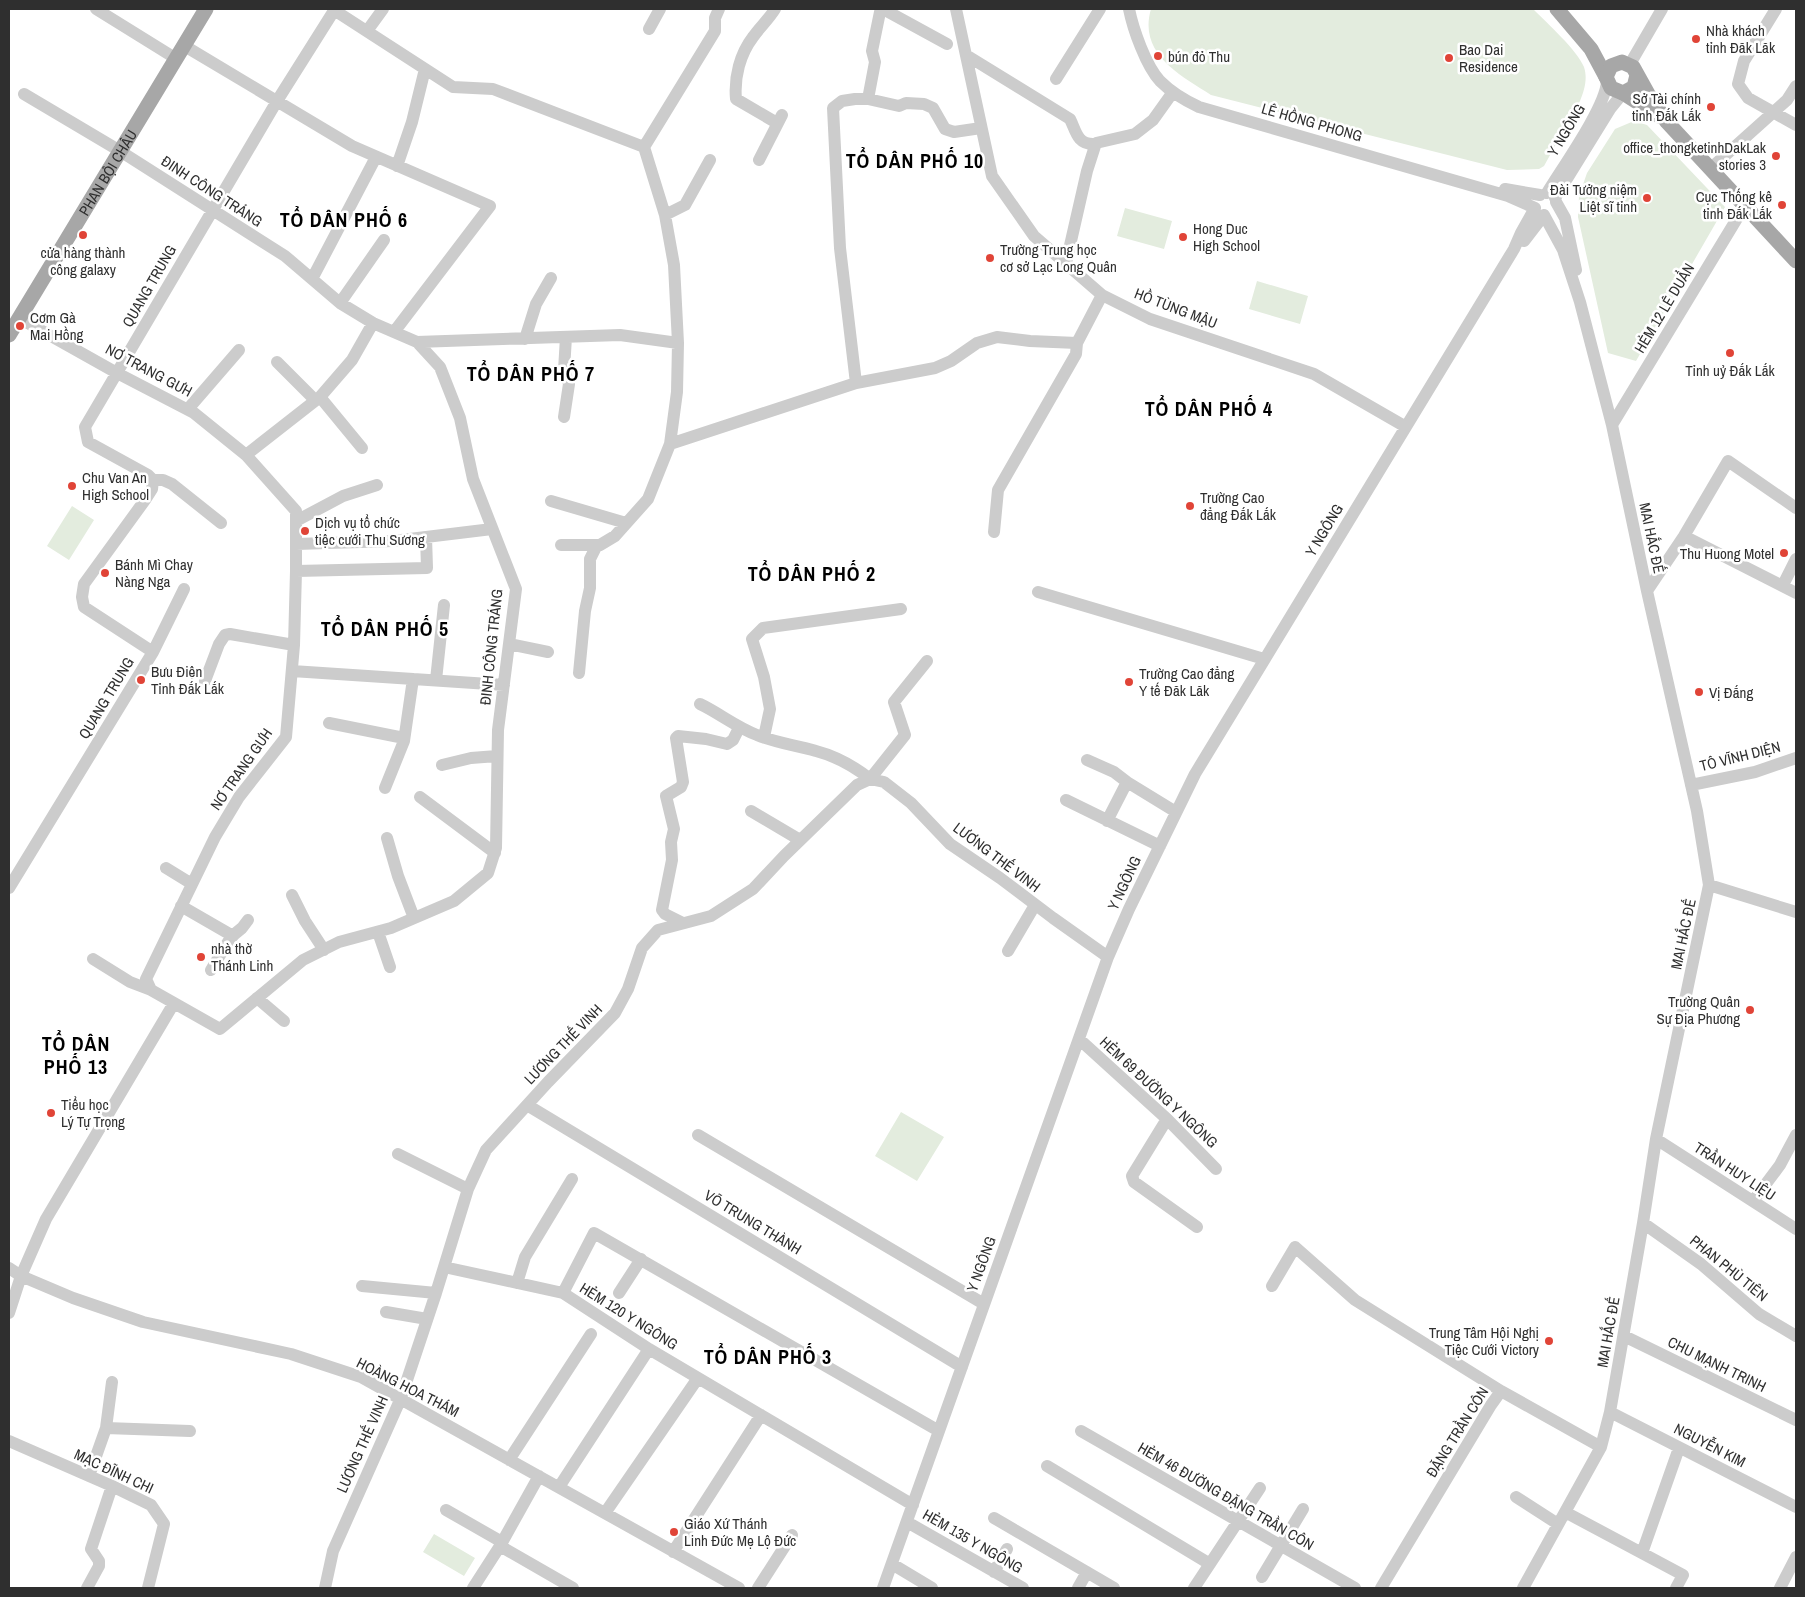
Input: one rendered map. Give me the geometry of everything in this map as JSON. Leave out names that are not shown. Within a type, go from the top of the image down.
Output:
[{"type":"main road","name":"PHAN BỘI CHÂU","points":[[12,328],[206,9]]},
{"type":"main road","points":[[1557,9],[1597,56],[1611,88],[1623,92],[1667,122]]},
{"type":"main road","points":[[1586,41],[1628,67],[1667,122],[1796,261]]},
{"type":"main road","points":[[1606,79],[1611,66],[1628,67]]},
{"type":"main road","points":[[1623,92],[1634,87],[1628,67]]},
{"type":"street","points":[[96,9],[175,58]]},
{"type":"street","points":[[335,9],[453,88],[494,89],[644,147]]},
{"type":"street","name":"QUANG TRUNG","points":[[9,888],[153,652],[84,607],[82,597],[84,584],[146,500],[152,489],[153,480],[148,475],[88,442],[85,427],[277,101],[335,9]]},
{"type":"street","points":[[367,31],[383,9]]},
{"type":"street","points":[[649,29],[660,9]]},
{"type":"street","points":[[561,545],[597,545],[615,536],[648,500],[670,444],[677,392],[678,343],[674,265],[665,214],[644,147],[715,31],[715,18],[719,9]]},
{"type":"street","points":[[760,160],[779,119],[736,99],[736,73],[752,38],[774,9]]},
{"type":"street","points":[[868,99],[874,62],[872,51],[880,12],[883,9],[947,44]]},
{"type":"street","name":"HỒ TÙNG MẬU","points":[[956,9],[992,176],[1034,236],[1102,295],[1150,319],[1314,374],[1406,427]]},
{"type":"street","points":[[1056,79],[1100,9]]},
{"type":"street","name":"LÊ HỒNG PHONG","points":[[1130,9],[1133,27],[1148,61],[1159,80],[1183,100],[1199,107],[1508,196],[1540,211]]},
{"type":"street","name":"LÊ HỒNG PHONG","points":[[1130,9],[1163,75],[1185,94],[1209,103],[1510,190],[1549,197]]},
{"type":"street","points":[[1628,67],[1662,9]]},
{"type":"street","points":[[1776,9],[1744,61],[1738,84],[1748,98],[1796,125]]},
{"type":"street","points":[[183,45],[352,146],[490,206],[394,332]]},
{"type":"street","points":[[966,55],[1070,119],[1073,130],[1079,139],[1086,144],[1093,144]]},
{"type":"street","points":[[397,166],[412,122],[424,69]]},
{"type":"street","name":"Y NGÔNG","points":[[1583,143],[1601,103],[1606,88],[1606,79]]},
{"type":"street","points":[[1710,169],[1787,100],[1796,86]]},
{"type":"street","points":[[1066,263],[1087,171],[1096,143],[1135,134],[1153,120],[1173,92]]},
{"type":"street","name":"Y NGÔNG","points":[[1549,197],[1583,143],[1623,92]]},
{"type":"street","name":"ĐINH CÔNG TRÁNG","points":[[24,94],[120,151],[285,256],[340,303],[373,324],[417,342],[440,367],[460,418],[473,479],[516,590],[498,730],[496,848],[488,874],[454,901],[391,928],[339,942],[302,960],[220,1029],[174,1003]]},
{"type":"street","points":[[856,383],[840,248],[833,108],[842,101],[855,98],[899,106],[906,103],[924,104],[933,108],[945,129],[954,132],[981,128]]},
{"type":"street","points":[[312,279],[376,157]]},
{"type":"street","points":[[665,214],[685,205],[710,160]]},
{"type":"street","points":[[1549,197],[1553,211],[1540,211],[1535,200],[1549,197]]},
{"type":"street","name":"MAI HẮC ĐẾ","points":[[1549,197],[1565,218],[1575,260],[1580,302]]},
{"type":"street","name":"HẺM 12 LÊ DUẨN","points":[[1612,425],[1744,207]]},
{"type":"street","name":"Y NGÔNG","points":[[883,1588],[1108,957],[1129,909],[1194,774],[1514,249],[1521,233],[1540,211]]},
{"type":"street","name":"MAI HẮC ĐẾ","points":[[1523,1588],[1601,1447],[1610,1412],[1624,1336],[1644,1223],[1656,1139],[1709,885],[1691,785],[1612,425],[1580,302],[1563,250],[1540,211]]},
{"type":"street","points":[[340,303],[384,240]]},
{"type":"street","points":[[525,339],[536,304],[551,278]]},
{"type":"street","points":[[994,532],[998,490],[1076,354],[1077,343],[1102,295]]},
{"type":"street","points":[[246,455],[317,399],[352,360],[373,324]]},
{"type":"street","name":"NƠ TRANG GƯH","points":[[12,328],[117,373],[194,412],[246,455],[296,512],[294,645],[286,737],[239,797],[215,837],[146,978],[151,990]]},
{"type":"street","points":[[417,342],[620,335],[678,343]]},
{"type":"street","points":[[670,444],[856,383],[936,368],[951,361],[976,343],[997,337],[1030,341],[1077,343]]},
{"type":"street","points":[[564,417],[569,384],[564,374],[566,338]]},
{"type":"street","points":[[188,409],[239,350]]},
{"type":"street","points":[[277,362],[317,399],[362,448]]},
{"type":"street","points":[[1647,591],[1684,536],[1728,461],[1796,508]]},
{"type":"street","points":[[153,480],[163,480],[172,484],[221,523]]},
{"type":"street","points":[[296,521],[342,496],[377,485]]},
{"type":"street","points":[[551,501],[626,523]]},
{"type":"street","points":[[296,544],[393,541],[492,529]]},
{"type":"street","points":[[1684,536],[1796,592]]},
{"type":"street","points":[[296,572],[427,568],[426,537]]},
{"type":"street","points":[[579,673],[585,611],[590,588],[590,559],[597,545]]},
{"type":"street","points":[[1783,585],[1796,559]]},
{"type":"street","points":[[153,652],[184,589]]},
{"type":"street","points":[[1038,592],[1264,659]]},
{"type":"street","points":[[436,680],[444,605]]},
{"type":"street","points":[[764,738],[770,709],[764,677],[752,639],[763,628],[901,609]]},
{"type":"street","points":[[205,681],[219,644],[225,636],[230,634],[294,645]]},
{"type":"street","points":[[509,644],[548,652]]},
{"type":"street","points":[[700,704],[713,710],[739,728],[764,738],[818,751],[857,769],[870,779],[905,735],[894,702],[927,661]]},
{"type":"street","points":[[292,671],[504,685]]},
{"type":"street","points":[[385,788],[404,738],[413,679]]},
{"type":"street","points":[[329,723],[404,738]]},
{"type":"street","points":[[683,923],[665,914],[662,910],[672,860],[671,842],[674,829],[666,796],[681,787],[682,782],[676,738],[678,736],[693,737],[727,744],[733,740],[739,728]]},
{"type":"street","points":[[442,765],[471,758],[497,756]]},
{"type":"street","name":"TÔ VĨNH DIỆN","points":[[1691,785],[1755,772],[1796,758]]},
{"type":"street","points":[[1087,760],[1114,772],[1176,812]]},
{"type":"street","name":"LƯƠNG THẾ VINH","points":[[325,1588],[332,1551],[400,1398],[436,1293],[468,1189],[486,1150],[615,1013],[628,989],[642,948],[658,930],[711,916],[752,889],[857,785],[870,779],[884,782],[894,788],[950,844],[1108,957]]},
{"type":"street","points":[[1107,820],[1127,782]]},
{"type":"street","points":[[420,797],[494,854]]},
{"type":"street","points":[[1066,800],[1160,846]]},
{"type":"street","points":[[751,811],[800,840]]},
{"type":"street","points":[[387,838],[398,876],[414,918]]},
{"type":"street","points":[[166,868],[192,884]]},
{"type":"street","points":[[1709,885],[1796,912]]},
{"type":"street","points":[[292,895],[305,921],[324,950]]},
{"type":"street","points":[[1008,951],[1035,905]]},
{"type":"street","points":[[181,906],[233,936]]},
{"type":"street","points":[[212,970],[233,936],[248,920]]},
{"type":"street","points":[[378,932],[390,967]]},
{"type":"street","points":[[10,1305],[46,1218],[174,1003],[151,990],[130,982],[93,960]]},
{"type":"street","points":[[257,998],[284,1021]]},
{"type":"street","name":"HẺM 69 ĐƯỜNG Y NGÔNG","points":[[1079,1039],[1168,1119],[1216,1168]]},
{"type":"street","name":"VÕ TRUNG THÀNH","points":[[527,1105],[962,1367]]},
{"type":"street","points":[[1168,1119],[1132,1176],[1134,1182],[1198,1227]]},
{"type":"street","points":[[698,1135],[984,1304]]},
{"type":"street","points":[[1753,1201],[1780,1165],[1796,1135]]},
{"type":"street","name":"TRẦN HUY LIỆU","points":[[1656,1139],[1796,1229]]},
{"type":"street","points":[[398,1154],[468,1189]]},
{"type":"street","points":[[517,1283],[525,1257],[572,1178]]},
{"type":"street","name":"PHAN PHÙ TIÊN","points":[[1644,1223],[1701,1264],[1759,1314],[1796,1336]]},
{"type":"street","points":[[563,1294],[594,1233],[939,1431]]},
{"type":"street","points":[[1272,1286],[1295,1247],[1355,1300],[1501,1391]]},
{"type":"street","points":[[619,1293],[641,1259]]},
{"type":"street","name":"HẺM 120 Y NGÔNG","points":[[444,1267],[563,1294],[648,1349],[913,1505]]},
{"type":"street","name":"HOÀNG HOA THÁM","points":[[9,1268],[21,1276],[73,1298],[143,1322],[291,1354],[361,1378],[739,1588]]},
{"type":"street","points":[[362,1286],[436,1293]]},
{"type":"street","points":[[386,1312],[427,1320]]},
{"type":"street","points":[[509,1460],[592,1334]]},
{"type":"street","name":"CHU MẠNH TRINH","points":[[1624,1336],[1796,1420]]},
{"type":"street","points":[[559,1487],[648,1349]]},
{"type":"street","points":[[605,1513],[698,1378]]},
{"type":"street","points":[[89,1476],[106,1428],[112,1382]]},
{"type":"street","name":"ĐẶNG TRẦN CÔN","points":[[1381,1588],[1490,1404],[1501,1391],[1601,1447]]},
{"type":"street","name":"NGUYỄN KIM","points":[[1610,1412],[1796,1507]]},
{"type":"street","points":[[673,1552],[761,1415]]},
{"type":"street","points":[[106,1428],[190,1432]]},
{"type":"street","name":"HẺM 46 ĐƯỜNG ĐẶNG TRẦN CÔN","points":[[1081,1431],[1355,1588]]},
{"type":"street","name":"MẠC ĐĨNH CHI","points":[[9,1441],[151,1505],[164,1524],[148,1588]]},
{"type":"street","points":[[1642,1553],[1679,1448]]},
{"type":"street","points":[[1047,1466],[1210,1564]]},
{"type":"street","points":[[474,1588],[539,1476]]},
{"type":"street","points":[[87,1588],[99,1566],[99,1561],[90,1549],[112,1486]]},
{"type":"street","points":[[1194,1588],[1260,1488]]},
{"type":"street","points":[[1516,1496],[1558,1524]]},
{"type":"street","points":[[1262,1577],[1303,1509]]},
{"type":"street","points":[[446,1510],[573,1588]]},
{"type":"street","points":[[1565,1512],[1683,1575],[1676,1588]]},
{"type":"street","points":[[994,1518],[1114,1588]]},
{"type":"street","name":"HẺM 135 Y NGÔNG","points":[[907,1522],[1022,1588]]},
{"type":"street","points":[[758,1588],[792,1535]]},
{"type":"street","points":[[994,1572],[1007,1549]]},
{"type":"street","points":[[1780,1588],[1796,1557]]},
{"type":"street","points":[[892,1564],[932,1588]]},
{"type":"street","points":[[1078,1588],[1086,1572]]},
{"type":"shaded area","points":[[1151,9],[1533,9],[1561,37],[1580,60],[1586,76],[1585,85],[1580,101],[1544,166],[1539,169],[1507,170],[1211,95],[1175,71],[1156,50],[1150,38]]},
{"type":"shaded area","points":[[1634,121],[1647,125],[1725,207],[1636,361],[1608,353],[1578,217],[1579,196],[1587,173],[1615,129]]},
{"type":"shaded area","points":[[1125,208],[1172,221],[1164,249],[1117,236]]},
{"type":"shaded area","points":[[1257,281],[1308,296],[1300,324],[1249,309]]},
{"type":"shaded area","points":[[72,506],[94,520],[69,560],[47,546]]},
{"type":"shaded area","points":[[901,1112],[944,1137],[917,1181],[875,1156]]},
{"type":"shaded area","points":[[434,1534],[475,1558],[464,1576],[423,1552]]},
{"type":"place","name":"Nhà khách tỉnh Đăk Lăk","points":[[1696,39]]},
{"type":"place","name":"bún đỏ Thu","points":[[1158,56]]},
{"type":"place","name":"Bao Dai Residence","points":[[1449,58]]},
{"type":"place","name":"Sở Tài chính tỉnh Đắk Lắk","points":[[1711,107]]},
{"type":"place","name":"office_thongketinhDakLak stories 3","points":[[1776,156]]},
{"type":"place","name":"Đài Tưởng niệm Liệt sĩ tỉnh","points":[[1647,198]]},
{"type":"place","name":"Cục Thống kê tỉnh Đắk Lắk","points":[[1782,205]]},
{"type":"place","name":"cửa hàng thành công galaxy","points":[[83,235]]},
{"type":"place","name":"Hong Duc High School","points":[[1183,237]]},
{"type":"place","name":"Trường Trung học cơ sở Lạc Long Quân","points":[[990,258]]},
{"type":"place","name":"Cơm Gà Mai Hồng","points":[[20,326]]},
{"type":"place","name":"Tỉnh uỷ Đắk Lắk","points":[[1730,353]]},
{"type":"place","name":"Chu Van An High School","points":[[72,486]]},
{"type":"place","name":"Trường Cao đẳng Đắk Lắk","points":[[1190,506]]},
{"type":"place","name":"Dịch vụ tổ chức tiệc cưới Thu Sương","points":[[305,531]]},
{"type":"place","name":"Thu Huong Motel","points":[[1784,553]]},
{"type":"place","name":"Bánh Mì Chay Nàng Nga","points":[[105,573]]},
{"type":"place","name":"Bưu Điện Tỉnh Đắk Lắk","points":[[141,680]]},
{"type":"place","name":"Trường Cao đẳng Y tế Đăk Lăk","points":[[1129,682]]},
{"type":"place","name":"Vị Đắng","points":[[1699,692]]},
{"type":"place","name":"nhà thờ Thánh Linh","points":[[201,957]]},
{"type":"place","name":"Trường Quân Sự Địa Phương","points":[[1750,1010]]},
{"type":"place","name":"Tiểu học Lý Tự Trọng","points":[[51,1113]]},
{"type":"place","name":"Trung Tâm Hội Nghị Tiệc Cưới Victory","points":[[1549,1341]]},
{"type":"place","name":"Giáo Xứ Thánh Linh Đức Mẹ Lộ Đức","points":[[674,1532]]},
{"type":"district","name":"TỔ DÂN PHỐ 10","points":[[915,160]]},
{"type":"district","name":"TỔ DÂN PHỐ 6","points":[[344,219]]},
{"type":"district","name":"TỔ DÂN PHỐ 7","points":[[531,373]]},
{"type":"district","name":"TỔ DÂN PHỐ 4","points":[[1209,408]]},
{"type":"district","name":"TỔ DÂN PHỐ 2","points":[[812,573]]},
{"type":"district","name":"TỔ DÂN PHỐ 5","points":[[385,628]]},
{"type":"district","name":"TỔ DÂN PHỐ 13","points":[[76,1054]]},
{"type":"district","name":"TỔ DÂN PHỐ 3","points":[[768,1356]]}]
